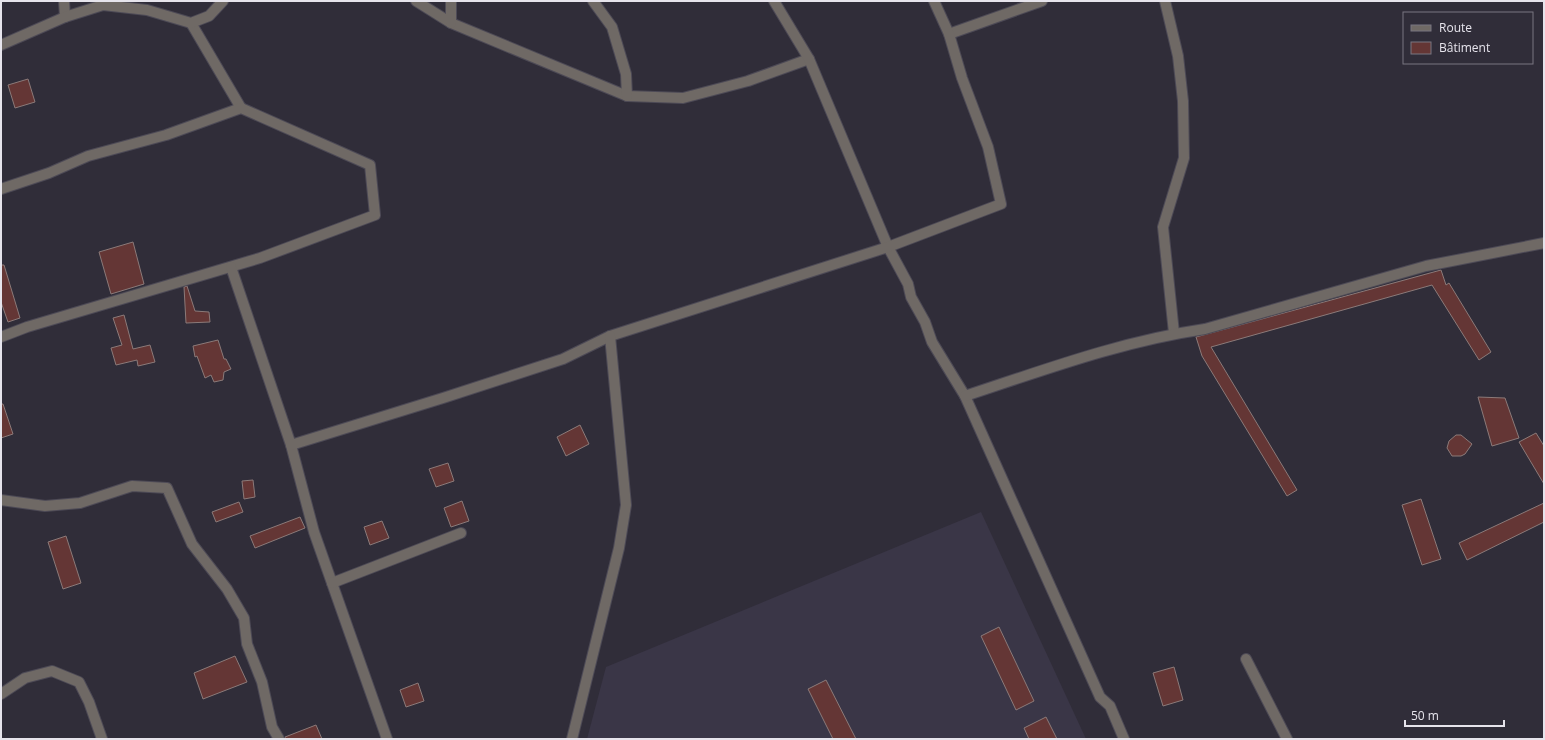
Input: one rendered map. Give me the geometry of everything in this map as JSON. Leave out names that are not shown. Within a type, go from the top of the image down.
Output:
[{"type":"street","points":[[64,1],[65,16]]},
{"type":"street","points":[[1,45],[65,16],[103,5],[147,10],[191,23],[209,16],[223,1]]},
{"type":"street","points":[[416,1],[451,23],[627,96],[683,98],[748,81],[809,60]]},
{"type":"street","points":[[451,1],[451,23]]},
{"type":"street","points":[[593,1],[612,27],[626,74],[627,96]]},
{"type":"street","points":[[774,1],[809,60],[888,247],[908,284],[911,297],[925,322],[932,342],[965,396],[1100,697],[1110,706],[1124,739]]},
{"type":"street","points":[[291,445],[563,359],[610,336],[888,247],[1001,204],[988,147],[962,78],[949,34],[934,1]]},
{"type":"street","points":[[949,34],[1042,1]]},
{"type":"street","points":[[1165,1],[1178,56],[1183,101],[1184,158],[1162,227],[1174,333]]},
{"type":"street","points":[[1,337],[27,327],[232,267],[375,215],[370,165],[241,108],[191,23]]},
{"type":"street","points":[[1,189],[49,173],[88,156],[166,135],[241,108]]},
{"type":"street","points":[[965,396],[1109,349],[1174,333],[1205,328],[1426,266],[1544,243]]},
{"type":"street","points":[[232,267],[291,445],[314,532],[387,739]]},
{"type":"street","points":[[572,739],[619,548],[626,505],[610,336]]},
{"type":"street","points":[[1,500],[45,506],[73,503],[132,486],[167,488],[192,544],[227,589],[244,618],[247,644],[262,682],[272,727],[279,739]]},
{"type":"street","points":[[332,583],[461,533]]},
{"type":"street","points":[[1246,659],[1287,739]]},
{"type":"street","points":[[1,694],[25,678],[52,671],[79,682],[89,702],[102,739]]},
{"type":"shaded area","points":[[981,512],[1086,739],[587,739],[606,667]]},
{"type":"building","points":[[28,79],[35,102],[15,108],[8,85]]},
{"type":"building","points":[[133,242],[144,284],[111,294],[99,252]]},
{"type":"building","points":[[1,265],[4,265],[20,318],[8,322],[1,302]]},
{"type":"building","points":[[1441,270],[1446,285],[1449,283],[1491,352],[1479,360],[1432,285],[1211,347],[1297,490],[1287,496],[1202,356],[1196,337]]},
{"type":"building","points":[[187,286],[195,311],[209,312],[210,322],[186,323],[184,287]]},
{"type":"building","points":[[124,315],[133,349],[150,345],[155,362],[138,366],[137,360],[116,365],[111,348],[122,345],[113,318]]},
{"type":"building","points":[[218,340],[224,359],[226,359],[231,369],[224,372],[223,380],[214,382],[211,375],[205,378],[197,356],[195,357],[193,346]]},
{"type":"building","points":[[1478,397],[1505,398],[1519,438],[1492,446]]},
{"type":"building","points":[[1,404],[3,404],[13,434],[1,438]]},
{"type":"building","points":[[580,425],[589,444],[566,456],[557,437]]},
{"type":"building","points":[[1536,433],[1544,446],[1544,484],[1519,442]]},
{"type":"building","points":[[1456,435],[1461,435],[1472,444],[1465,454],[1461,456],[1452,456],[1447,448],[1449,441]]},
{"type":"building","points":[[448,463],[454,481],[436,487],[429,469]]},
{"type":"building","points":[[253,480],[255,497],[244,499],[242,481]]},
{"type":"building","points":[[1421,499],[1441,559],[1422,565],[1402,505]]},
{"type":"building","points":[[462,501],[469,521],[451,527],[444,508]]},
{"type":"building","points":[[239,502],[243,512],[216,522],[212,512]]},
{"type":"building","points":[[1544,503],[1544,522],[1467,560],[1459,543]]},
{"type":"building","points":[[300,517],[305,528],[255,548],[250,536]]},
{"type":"building","points":[[382,521],[389,538],[370,545],[364,527]]},
{"type":"building","points":[[66,536],[81,583],[63,589],[48,542]]},
{"type":"building","points":[[999,627],[1034,701],[1016,710],[981,636]]},
{"type":"building","points":[[235,656],[247,682],[203,699],[194,673]]},
{"type":"building","points":[[1174,667],[1183,700],[1163,706],[1153,673]]},
{"type":"building","points":[[826,680],[856,739],[833,739],[808,689]]},
{"type":"building","points":[[418,683],[424,701],[406,707],[400,690]]},
{"type":"building","points":[[1046,717],[1057,739],[1029,739],[1024,728]]},
{"type":"building","points":[[316,725],[322,739],[285,739],[285,737]]}]
